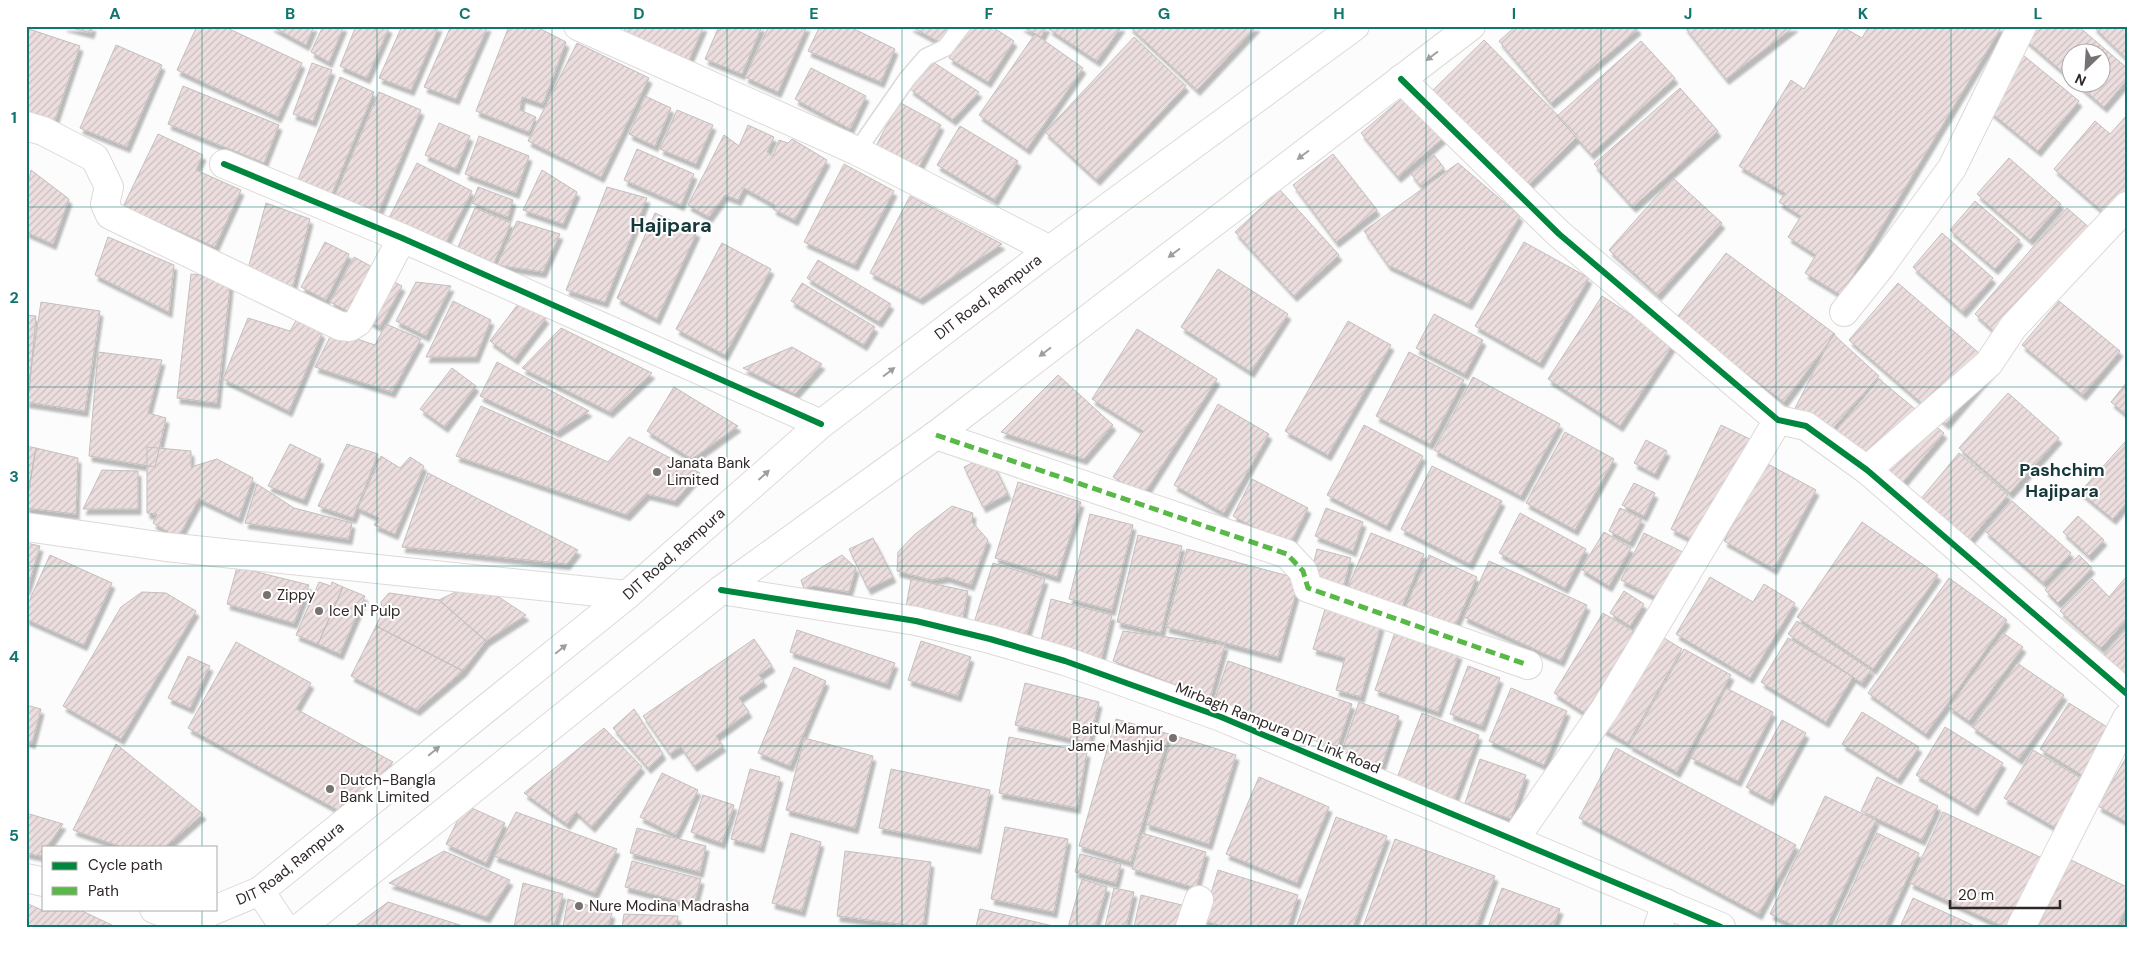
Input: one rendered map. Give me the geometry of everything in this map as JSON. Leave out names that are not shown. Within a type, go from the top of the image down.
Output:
[{"type":"street","points":[[578,26],[858,151],[1050,250]]},
{"type":"street","name":"DIT Road, Rampura","points":[[218,910],[260,892],[627,595],[821,424],[1050,250],[1355,26]]},
{"type":"street","points":[[300,927],[721,590],[936,435],[1471,26]]},
{"type":"street","points":[[1844,312],[1881,266],[1952,168],[2022,26]]},
{"type":"street","points":[[1401,79],[1559,234],[1778,420],[1806,426],[1866,470],[2127,694]]},
{"type":"street","points":[[26,126],[43,131],[96,158],[109,187],[105,204],[110,215],[340,326],[350,327],[358,322],[402,238]]},
{"type":"street","points":[[224,164],[402,238],[821,424]]},
{"type":"street","points":[[1866,470],[1988,363],[2013,327],[2127,206]]},
{"type":"street","points":[[1515,839],[1605,709],[1778,420]]},
{"type":"street","points":[[936,435],[1287,554],[1302,572],[1308,588],[1528,665]]},
{"type":"street","points":[[26,527],[166,547],[627,595]]},
{"type":"street","name":"Mirbagh Rampura DIT Link Road","points":[[721,590],[916,621],[990,639],[1064,661],[1221,717],[1515,839],[1662,915],[1721,927]]},
{"type":"street","points":[[2021,927],[2127,718]]},
{"type":"street","points":[[26,878],[42,882]]},
{"type":"street","points":[[260,892],[284,927]]},
{"type":"street","points":[[1190,927],[1199,900]]},
{"type":"street","points":[[156,910],[184,924]]},
{"type":"street","name":"DIT Road, Rampura","points":[[184,924],[217,910]]},
{"type":"lane","points":[[858,151],[907,79],[926,57],[945,48],[962,26]]},
{"type":"building","points":[[64,26],[93,26],[91,33]]},
{"type":"building","points":[[197,26],[223,26],[302,63],[278,117],[177,70]]},
{"type":"building","points":[[271,26],[314,26],[306,45]]},
{"type":"building","points":[[323,26],[344,26],[329,62],[311,52]]},
{"type":"building","points":[[356,26],[385,26],[389,28],[367,78],[340,66]]},
{"type":"building","points":[[402,26],[439,26],[411,90],[379,78]]},
{"type":"building","points":[[451,26],[488,26],[456,99],[424,87]]},
{"type":"building","points":[[509,26],[535,26],[566,42],[543,104],[522,97],[520,110],[536,117],[529,132],[476,111]]},
{"type":"building","points":[[626,26],[704,26],[689,60],[624,32]]},
{"type":"building","points":[[719,26],[762,26],[742,74],[705,59]]},
{"type":"building","points":[[769,26],[807,26],[778,92],[745,77]]},
{"type":"building","points":[[820,26],[848,26],[895,49],[881,82],[808,51]]},
{"type":"building","points":[[910,26],[953,26],[943,44]]},
{"type":"building","points":[[969,26],[991,26],[1014,41],[988,82],[949,58]]},
{"type":"building","points":[[1021,26],[1047,26],[1041,37]]},
{"type":"building","points":[[1051,26],[1122,26],[1097,61],[1049,29]]},
{"type":"building","points":[[1129,26],[1257,26],[1197,90]]},
{"type":"building","points":[[1516,26],[1636,26],[1638,29],[1551,103],[1499,41]]},
{"type":"building","points":[[1684,26],[1795,26],[1726,79]]},
{"type":"building","points":[[1841,26],[1862,38],[1869,26],[2002,26],[1841,295],[1805,273],[1816,255],[1788,237],[1801,216],[1779,202],[1785,193],[1739,166],[1791,80],[1804,89]]},
{"type":"building","points":[[2028,26],[2078,26],[2097,42],[2060,42],[2060,69],[2020,35]]},
{"type":"building","points":[[2093,26],[2127,26],[2127,59],[2110,42]]},
{"type":"building","points":[[26,28],[80,46],[52,129],[26,120]]},
{"type":"building","points":[[1035,34],[1083,68],[1027,149],[979,115]]},
{"type":"building","points":[[1134,37],[1186,86],[1097,180],[1045,132]]},
{"type":"building","points":[[1484,40],[1578,136],[1521,192],[1426,97]]},
{"type":"building","points":[[1641,41],[1675,78],[1591,154],[1557,116]]},
{"type":"building","points":[[577,43],[649,78],[601,177],[528,141]]},
{"type":"building","points":[[116,45],[162,65],[127,147],[80,128]]},
{"type":"building","points":[[2012,46],[2060,85],[2060,92],[2068,92],[2079,101],[2038,151],[1971,96]]},
{"type":"building","points":[[2110,53],[2127,68],[2127,80],[2104,107],[2087,92],[2110,92]]},
{"type":"building","points":[[930,60],[979,92],[953,120],[910,89]]},
{"type":"building","points":[[312,63],[332,70],[313,121],[293,114]]},
{"type":"building","points":[[811,68],[866,96],[850,129],[795,99]]},
{"type":"building","points":[[340,77],[374,92],[331,196],[297,182]]},
{"type":"building","points":[[183,86],[279,125],[264,163],[168,124]]},
{"type":"building","points":[[1680,88],[1718,131],[1633,207],[1594,164]]},
{"type":"building","points":[[379,92],[421,110],[377,216],[334,198]]},
{"type":"building","points":[[1406,95],[1443,138],[1398,177],[1361,133]]},
{"type":"building","points":[[645,96],[671,108],[655,146],[629,134]]},
{"type":"building","points":[[899,102],[941,125],[917,171],[875,148]]},
{"type":"building","points":[[677,110],[713,125],[696,164],[660,149]]},
{"type":"building","points":[[2127,115],[2127,199],[2110,218],[2054,169],[2095,121],[2110,134]]},
{"type":"building","points":[[439,123],[470,136],[456,169],[425,155]]},
{"type":"building","points":[[748,125],[774,137],[767,152],[773,156],[779,140],[788,143],[792,139],[827,160],[795,220],[773,209],[775,205],[744,188],[738,200],[725,195],[709,217],[688,205],[724,135],[739,146]]},
{"type":"building","points":[[960,126],[1018,161],[995,200],[937,165]]},
{"type":"building","points":[[158,134],[203,155],[196,170],[241,190],[215,247],[123,207]]},
{"type":"building","points":[[479,136],[529,156],[516,193],[465,174]]},
{"type":"building","points":[[637,149],[694,174],[681,205],[624,180]]},
{"type":"building","points":[[1333,154],[1377,210],[1336,242],[1293,185]]},
{"type":"building","points":[[1434,155],[1444,168],[1421,186],[1411,174]]},
{"type":"building","points":[[2009,158],[2061,204],[2030,240],[1977,194]]},
{"type":"building","points":[[417,163],[472,191],[443,248],[388,220]]},
{"type":"building","points":[[1458,163],[1520,216],[1469,304],[1388,265],[1364,231]]},
{"type":"building","points":[[844,164],[894,191],[855,265],[804,242]]},
{"type":"building","points":[[31,170],[69,199],[53,244],[26,232],[26,193]]},
{"type":"building","points":[[542,170],[577,192],[563,224],[523,210]]},
{"type":"building","points":[[1673,178],[1722,223],[1658,295],[1609,250]]},
{"type":"building","points":[[478,187],[513,200],[508,217],[472,203]]},
{"type":"building","points":[[607,187],[647,198],[605,302],[566,290]]},
{"type":"building","points":[[1280,190],[1339,255],[1294,296],[1235,232]]},
{"type":"building","points":[[910,196],[1002,244],[920,299],[870,273]]},
{"type":"building","points":[[1975,201],[2020,240],[1995,269],[1950,230]]},
{"type":"building","points":[[266,203],[310,219],[291,294],[248,269]]},
{"type":"building","points":[[475,208],[511,223],[494,263],[458,247]]},
{"type":"building","points":[[2067,208],[2100,237],[2007,343],[1975,314]]},
{"type":"building","points":[[655,213],[697,232],[657,319],[617,298]]},
{"type":"building","points":[[517,221],[560,234],[543,272],[497,265]]},
{"type":"building","points":[[1942,233],[1993,278],[1963,312],[1913,267]]},
{"type":"building","points":[[108,237],[174,265],[169,312],[95,275]]},
{"type":"building","points":[[325,242],[349,254],[326,300],[301,287]]},
{"type":"building","points":[[1524,242],[1589,278],[1540,363],[1475,326]]},
{"type":"building","points":[[722,243],[771,269],[725,355],[676,329]]},
{"type":"building","points":[[1726,253],[1835,334],[1784,402],[1675,320]]},
{"type":"building","points":[[354,257],[378,270],[355,315],[330,302]]},
{"type":"building","points":[[818,260],[891,304],[879,322],[807,278]]},
{"type":"building","points":[[1218,269],[1288,314],[1251,372],[1181,327]]},
{"type":"building","points":[[191,274],[231,278],[217,403],[177,398]]},
{"type":"building","points":[[387,278],[402,286],[380,327],[364,318]]},
{"type":"building","points":[[416,282],[451,286],[426,336],[396,321]]},
{"type":"building","points":[[802,283],[875,327],[864,345],[791,301]]},
{"type":"building","points":[[1898,283],[1995,367],[1946,424],[1849,340]]},
{"type":"building","points":[[1602,296],[1674,343],[1620,426],[1548,379]]},
{"type":"building","points":[[522,299],[546,318],[515,359],[490,341]]},
{"type":"building","points":[[453,301],[491,320],[476,357],[426,357]]},
{"type":"building","points":[[2059,301],[2120,351],[2083,395],[2022,345]]},
{"type":"building","points":[[41,302],[100,311],[85,411],[26,402]]},
{"type":"building","points":[[1434,314],[1483,340],[1465,374],[1416,348]]},
{"type":"building","points":[[26,315],[36,316],[29,393],[26,392]]},
{"type":"building","points":[[298,317],[322,333],[289,411],[223,379],[248,318],[290,331]]},
{"type":"building","points":[[1348,321],[1391,345],[1328,455],[1285,431]]},
{"type":"building","points":[[386,324],[421,339],[392,392],[315,367],[333,331],[375,345]]},
{"type":"building","points":[[561,328],[652,373],[610,412],[522,368]]},
{"type":"building","points":[[1137,329],[1217,379],[1143,496],[1113,477],[1143,431],[1092,399]]},
{"type":"building","points":[[1833,334],[1879,376],[1821,442],[1791,416]]},
{"type":"building","points":[[792,347],[822,364],[795,394],[743,368]]},
{"type":"building","points":[[98,352],[162,360],[148,413],[166,418],[155,467],[89,456]]},
{"type":"building","points":[[1409,352],[1464,380],[1430,444],[1376,416]]},
{"type":"building","points":[[497,362],[589,411],[557,432],[480,396]]},
{"type":"building","points":[[452,368],[476,386],[445,427],[420,409]]},
{"type":"building","points":[[1058,375],[1113,425],[1084,459],[1001,432]]},
{"type":"building","points":[[1473,377],[1560,424],[1521,496],[1434,450]]},
{"type":"building","points":[[1879,379],[1944,433],[1889,499],[1824,445]]},
{"type":"building","points":[[2127,382],[2127,415],[2111,402]]},
{"type":"building","points":[[674,387],[738,426],[692,459],[647,431]]},
{"type":"building","points":[[2008,393],[2059,438],[2010,493],[1959,448]]},
{"type":"building","points":[[1218,404],[1269,434],[1224,513],[1174,485]]},
{"type":"building","points":[[481,406],[608,462],[629,437],[700,473],[675,501],[647,494],[627,515],[456,456]]},
{"type":"building","points":[[1364,425],[1423,456],[1387,526],[1327,495]]},
{"type":"building","points":[[1721,425],[1758,443],[1709,548],[1671,529]]},
{"type":"building","points":[[1565,432],[1614,459],[1575,530],[1526,503]]},
{"type":"building","points":[[1646,440],[1667,451],[1655,474],[1634,463]]},
{"type":"building","points":[[2125,442],[2127,502],[2113,519],[2080,492]]},
{"type":"building","points":[[290,444],[321,459],[304,500],[268,486]]},
{"type":"building","points":[[347,444],[378,454],[353,518],[318,506]]},
{"type":"building","points":[[26,446],[36,448],[26,503]]},
{"type":"building","points":[[147,447],[191,451],[191,467],[217,459],[253,478],[239,518],[199,499],[178,538],[153,523],[157,514],[147,513]]},
{"type":"building","points":[[36,448],[78,458],[76,514],[26,508]]},
{"type":"building","points":[[1959,453],[2008,495],[1963,548],[1914,507]]},
{"type":"building","points":[[989,455],[1008,494],[983,507],[964,467]]},
{"type":"building","points":[[381,456],[400,468],[410,457],[424,466],[395,534],[374,525],[379,518],[358,508]]},
{"type":"building","points":[[1766,463],[1816,490],[1774,569],[1724,541]]},
{"type":"building","points":[[1432,466],[1502,501],[1470,564],[1401,529]]},
{"type":"building","points":[[102,470],[138,471],[138,509],[83,509]]},
{"type":"building","points":[[428,473],[578,550],[567,564],[402,547]]},
{"type":"building","points":[[1252,479],[1308,508],[1289,546],[1233,516]]},
{"type":"building","points":[[1018,482],[1081,502],[1057,577],[995,558]]},
{"type":"building","points":[[1634,483],[1655,493],[1644,516],[1622,505]]},
{"type":"building","points":[[257,484],[294,508],[352,523],[349,539],[245,523]]},
{"type":"building","points":[[2012,501],[2071,553],[2044,583],[1985,531]]},
{"type":"building","points":[[952,506],[973,513],[972,522],[988,540],[971,585],[947,577],[931,580],[897,571],[898,552],[914,535]]},
{"type":"building","points":[[1326,508],[1363,522],[1353,551],[1315,536]]},
{"type":"building","points":[[1620,508],[1642,519],[1630,542],[1609,531]]},
{"type":"building","points":[[1520,513],[1586,549],[1565,588],[1499,553]]},
{"type":"building","points":[[1090,514],[1133,525],[1112,610],[1069,599]]},
{"type":"building","points":[[2078,516],[2104,540],[2089,556],[2063,532]]},
{"type":"building","points":[[1862,522],[1938,575],[1873,669],[1797,617]]},
{"type":"building","points":[[1604,532],[1631,548],[1609,586],[1581,569]]},
{"type":"building","points":[[1371,533],[1424,554],[1401,609],[1348,587]]},
{"type":"building","points":[[1644,533],[1695,558],[1672,605],[1621,580]]},
{"type":"building","points":[[1138,535],[1182,546],[1161,633],[1117,622]]},
{"type":"building","points":[[873,538],[893,577],[868,589],[849,549]]},
{"type":"building","points":[[26,543],[40,546],[27,590],[26,590]]},
{"type":"building","points":[[1187,549],[1300,579],[1278,657],[1166,627]]},
{"type":"building","points":[[1317,549],[1351,558],[1342,592],[1309,583]]},
{"type":"building","points":[[50,555],[112,583],[84,645],[26,619],[26,608]]},
{"type":"building","points":[[842,555],[856,568],[849,592],[814,586],[804,589],[801,580]]},
{"type":"building","points":[[1429,555],[1477,577],[1454,628],[1406,606]]},
{"type":"building","points":[[2079,555],[2092,568],[2058,603],[2045,590]]},
{"type":"building","points":[[1489,561],[1587,605],[1561,661],[1464,617]]},
{"type":"building","points":[[993,563],[1045,579],[1023,646],[972,629]]},
{"type":"building","name":"Zippy","points":[[237,567],[309,585],[294,623],[227,604]]},
{"type":"building","points":[[2127,576],[2127,619],[2101,648],[2060,611],[2092,579],[2109,597]]},
{"type":"building","points":[[1710,577],[1753,602],[1764,584],[1795,603],[1750,678],[1676,634]]},
{"type":"building","points":[[1949,578],[2007,620],[1926,734],[1868,693]]},
{"type":"building","points":[[911,579],[968,591],[962,622],[905,612]]},
{"type":"building","name":"Ice N' Pulp","points":[[319,582],[331,586],[332,582],[343,587],[318,644],[296,635]]},
{"type":"building","points":[[476,582],[526,615],[486,641],[439,600]]},
{"type":"building","points":[[343,587],[365,596],[340,654],[318,644]]},
{"type":"building","points":[[1624,591],[1644,604],[1630,626],[1610,613]]},
{"type":"building","points":[[142,592],[166,593],[196,611],[121,739],[63,706],[121,607]]},
{"type":"building","points":[[389,593],[439,600],[486,641],[463,671],[376,626],[382,613],[381,602]]},
{"type":"building","points":[[1051,599],[1112,615],[1100,664],[1039,649]]},
{"type":"building","points":[[1325,609],[1381,625],[1361,697],[1336,690],[1345,658],[1313,649]]},
{"type":"building","points":[[1603,613],[1635,632],[1585,713],[1554,693]]},
{"type":"building","points":[[1797,621],[1871,670],[1862,683],[1788,634]]},
{"type":"building","points":[[376,626],[463,671],[417,710],[351,676]]},
{"type":"building","points":[[2127,628],[2127,676],[2103,655]]},
{"type":"building","points":[[797,630],[895,663],[887,684],[790,652]]},
{"type":"building","points":[[1123,631],[1225,645],[1210,698],[1113,661]]},
{"type":"building","points":[[1395,632],[1459,654],[1438,712],[1375,690]]},
{"type":"building","points":[[1654,632],[1682,649],[1628,743],[1599,727]]},
{"type":"building","points":[[2003,633],[2023,647],[1969,721],[1949,707]]},
{"type":"building","points":[[1788,638],[1853,677],[1826,722],[1761,682]]},
{"type":"building","points":[[754,639],[772,666],[759,675],[764,681],[739,698],[749,712],[716,736],[723,746],[694,766],[681,747],[670,754],[643,716]]},
{"type":"building","points":[[921,641],[971,657],[958,696],[908,680]]},
{"type":"building","points":[[236,642],[311,683],[296,709],[393,762],[347,815],[188,728]]},
{"type":"building","points":[[1684,649],[1731,675],[1677,772],[1629,745]]},
{"type":"building","points":[[188,656],[210,666],[190,708],[168,698]]},
{"type":"building","points":[[1228,661],[1352,704],[1335,754],[1211,711]]},
{"type":"building","points":[[2017,663],[2064,695],[2019,759],[1972,727]]},
{"type":"building","points":[[1468,666],[1500,678],[1482,726],[1450,714]]},
{"type":"building","points":[[794,667],[826,681],[790,766],[758,753]]},
{"type":"building","points":[[1025,683],[1099,702],[1089,743],[1015,725]]},
{"type":"building","points":[[1511,688],[1567,711],[1544,765],[1489,741]]},
{"type":"building","points":[[1726,688],[1773,712],[1738,781],[1691,758]]},
{"type":"building","points":[[1359,702],[1399,716],[1380,771],[1340,757]]},
{"type":"building","points":[[2069,703],[2123,737],[2095,783],[2040,749]]},
{"type":"building","points":[[26,705],[41,709],[32,743],[26,741]]},
{"type":"building","points":[[634,709],[663,754],[648,768],[613,728]]},
{"type":"building","points":[[1862,712],[1919,747],[1898,779],[1842,744]]},
{"type":"building","points":[[1422,713],[1479,735],[1454,800],[1397,778]]},
{"type":"building","points":[[1116,719],[1169,734],[1131,862],[1079,846]]},
{"type":"building","points":[[1782,720],[1806,733],[1770,800],[1746,787]]},
{"type":"building","points":[[1945,727],[2003,763],[1975,810],[1916,775]]},
{"type":"building","points":[[604,728],[642,767],[592,827],[576,812],[567,824],[524,793]]},
{"type":"building","points":[[1173,735],[1236,755],[1209,844],[1146,824]]},
{"type":"building","points":[[1009,737],[1087,752],[1077,808],[999,793]]},
{"type":"building","points":[[804,738],[873,756],[855,828],[786,810]]},
{"type":"building","points":[[116,744],[203,814],[166,846],[119,846],[73,830]]},
{"type":"building","points":[[1616,748],[1796,845],[1759,914],[1579,818]]},
{"type":"building","points":[[2033,750],[2091,784],[2063,832],[2004,798]]},
{"type":"building","points":[[2127,756],[2127,819],[2125,821],[2098,806]]},
{"type":"building","points":[[1480,759],[1526,775],[1511,819],[1465,803]]},
{"type":"building","points":[[750,769],[780,777],[761,847],[731,839]]},
{"type":"building","points":[[891,769],[990,790],[978,848],[879,828]]},
{"type":"building","points":[[662,773],[698,790],[676,835],[640,817]]},
{"type":"building","points":[[1259,777],[1329,807],[1297,883],[1226,854]]},
{"type":"building","points":[[1877,777],[1938,806],[1922,840],[1861,811]]},
{"type":"building","points":[[703,795],[734,805],[722,843],[691,832]]},
{"type":"building","points":[[1825,796],[1876,820],[1826,927],[1797,927],[1770,914]]},
{"type":"building","points":[[465,805],[505,823],[486,863],[446,844]]},
{"type":"building","points":[[516,812],[617,849],[595,893],[494,856]]},
{"type":"building","points":[[1943,812],[2042,858],[2010,927],[2004,927],[1910,883]]},
{"type":"building","points":[[26,813],[63,824],[48,846],[42,846],[41,856],[26,853]]},
{"type":"building","points":[[1336,817],[1387,836],[1353,927],[1296,927]]},
{"type":"building","points":[[1005,827],[1068,839],[1054,912],[991,899]]},
{"type":"building","points":[[637,828],[706,846],[700,872],[630,853]]},
{"type":"building","points":[[791,833],[821,842],[802,911],[772,903]]},
{"type":"building","points":[[1142,833],[1206,852],[1196,888],[1132,869]]},
{"type":"building","points":[[1877,833],[1919,853],[1885,927],[1834,927]]},
{"type":"building","points":[[1395,839],[1495,876],[1476,927],[1363,927]]},
{"type":"building","points":[[444,851],[510,880],[487,917],[389,883]]},
{"type":"building","points":[[845,851],[931,862],[923,927],[837,916]]},
{"type":"building","points":[[1080,854],[1121,864],[1116,883],[1075,872]]},
{"type":"building","points":[[2071,860],[2127,887],[2127,906],[2117,927],[2038,927]]},
{"type":"building","points":[[632,861],[701,879],[694,905],[625,887]]},
{"type":"building","points":[[1218,870],[1298,895],[1288,927],[1224,927],[1203,920]]},
{"type":"building","points":[[1082,879],[1107,887],[1095,927],[1068,927]]},
{"type":"building","points":[[523,883],[563,894],[554,927],[514,927]]},
{"type":"building","points":[[1114,888],[1134,892],[1126,927],[1105,927]]},
{"type":"building","points":[[1502,888],[1560,909],[1553,927],[1488,927]]},
{"type":"building","points":[[1141,895],[1194,908],[1187,927],[1134,927]]},
{"type":"building","points":[[1913,898],[1977,927],[1900,927]]},
{"type":"building","name":"Nure Modina Madrasha","points":[[568,899],[612,913],[608,927],[563,927]]},
{"type":"building","points":[[388,902],[466,927],[354,927]]},
{"type":"building","points":[[26,903],[44,911],[80,910],[116,927],[26,927]]},
{"type":"building","points":[[980,909],[1053,926],[1053,927],[976,927]]},
{"type":"building","points":[[624,914],[678,916],[677,927],[622,927]]},
{"type":"marked path","points":[[936,435],[1287,554],[1303,571],[1308,588],[1528,665]]},
{"type":"cycle path","points":[[1401,79],[1559,234],[1778,420],[1806,426],[1867,470],[2127,694]]},
{"type":"cycle path","points":[[224,164],[402,238],[821,424]]},
{"type":"cycle path","points":[[721,590],[916,621],[990,639],[1065,661],[1221,717],[1721,927]]},
{"type":"place","name":"Janata Bank Limited","points":[[657,472]]},
{"type":"place","name":"Zippy","points":[[267,595]]},
{"type":"place","name":"Ice N' Pulp","points":[[319,611]]},
{"type":"place","name":"Baitul Mamur Jame Mashjid","points":[[1173,738]]},
{"type":"place","name":"Dutch-Bangla Bank Limited","points":[[330,789]]},
{"type":"place","name":"Nure Modina Madrasha","points":[[579,906]]},
{"type":"district","name":"Hajipara","points":[[671,225]]},
{"type":"district","name":"Pashchim Hajipara","points":[[2062,480]]}]
